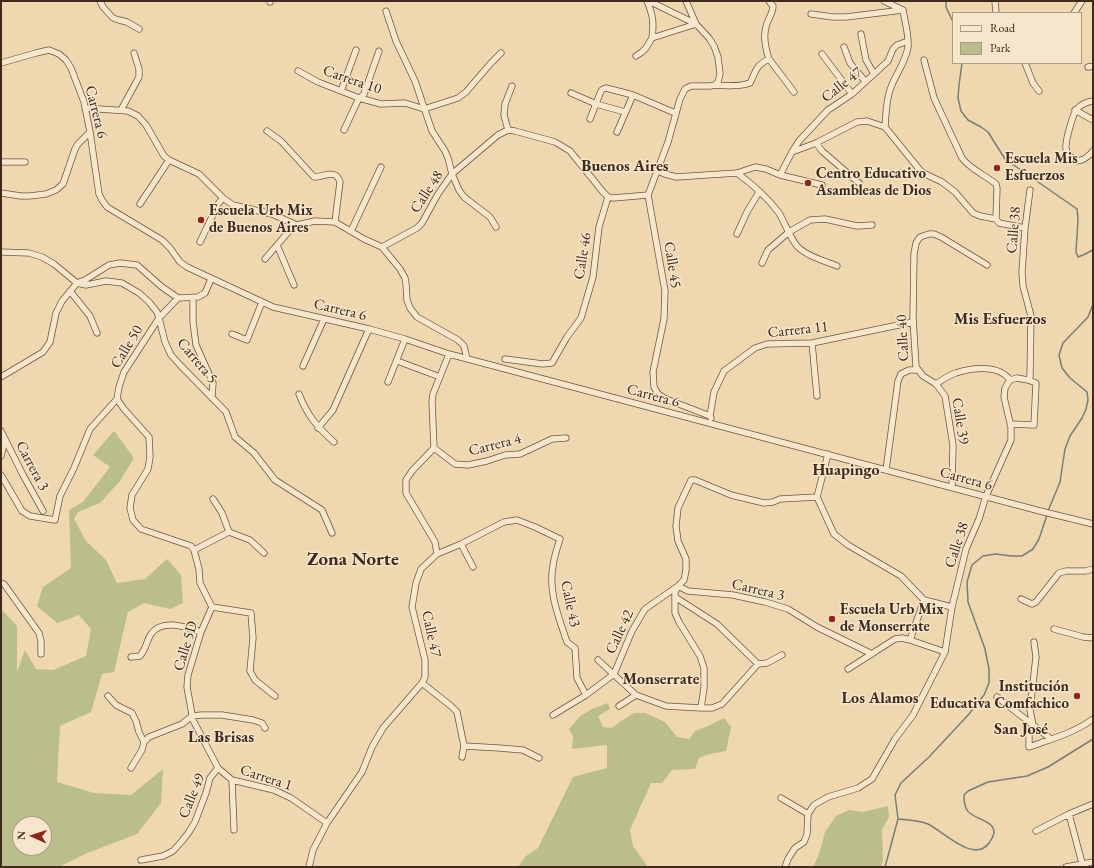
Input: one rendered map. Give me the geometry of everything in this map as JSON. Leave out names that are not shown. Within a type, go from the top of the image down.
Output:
[{"type":"street","points":[[100,1],[113,18],[127,22],[139,29]]},
{"type":"street","points":[[648,1],[696,24]]},
{"type":"street","points":[[636,56],[646,48],[652,38],[654,27],[648,1]]},
{"type":"street","points":[[686,1],[696,24],[709,38],[718,57],[720,74],[718,82],[715,85],[745,85],[750,83],[756,68],[769,59]]},
{"type":"street","points":[[769,1],[773,6],[773,10],[765,28],[769,59],[794,92]]},
{"type":"street","points":[[884,1],[903,10]]},
{"type":"street","points":[[995,1],[996,12]]},
{"type":"street","points":[[1075,12],[1082,1]]},
{"type":"street","points":[[811,14],[846,17],[903,10]]},
{"type":"street","points":[[885,127],[887,103],[891,88],[902,66],[908,49],[903,10]]},
{"type":"street","points":[[386,11],[396,41],[415,81],[432,132],[445,151],[459,190],[490,218],[496,227]]},
{"type":"street","points":[[652,38],[696,24]]},
{"type":"street","points":[[861,34],[866,60],[874,74]]},
{"type":"street","name":"Calle 47","points":[[780,175],[799,141],[828,110],[852,94],[888,61],[893,49],[897,45],[908,41]]},
{"type":"street","points":[[844,47],[850,63],[865,81]]},
{"type":"street","name":"Carrera 6","points":[[1,63],[49,50],[59,54],[66,60],[71,68],[85,108],[100,194],[102,200],[107,206],[162,240],[180,262],[187,267],[273,307],[369,328],[467,359],[1093,524]]},
{"type":"street","points":[[341,91],[356,50]]},
{"type":"street","points":[[344,130],[359,98],[364,94],[379,51]]},
{"type":"street","points":[[121,110],[139,78],[139,70],[134,53]]},
{"type":"street","points":[[424,109],[458,98],[466,92],[491,62],[501,53]]},
{"type":"street","points":[[822,54],[852,94]]},
{"type":"street","points":[[924,60],[934,98],[962,158],[965,163],[996,184],[996,219]]},
{"type":"street","points":[[1025,64],[1039,91]]},
{"type":"street","name":"Carrera 10","points":[[298,71],[318,82],[359,98],[381,104],[405,103],[424,109]]},
{"type":"street","name":"Calle 45","points":[[710,416],[666,399],[658,394],[654,387],[653,372],[664,319],[665,291],[648,195],[656,170],[668,142],[675,113],[685,89],[690,86],[715,85]]},
{"type":"street","points":[[512,86],[504,116],[508,130],[554,142],[570,151],[608,197],[613,198],[648,195]]},
{"type":"street","points":[[590,119],[601,91],[605,88],[633,95],[675,113]]},
{"type":"street","points":[[571,93],[596,104],[625,112]]},
{"type":"street","points":[[617,132],[633,95]]},
{"type":"street","points":[[1093,101],[1082,104],[1075,110],[1066,141],[1067,153],[1076,161],[1081,161],[1088,157],[1093,151]]},
{"type":"street","points":[[85,108],[128,111],[138,116],[146,125],[164,156],[169,160],[199,174],[232,205],[272,214],[297,225]]},
{"type":"street","points":[[1075,110],[1093,120]]},
{"type":"street","points":[[792,152],[816,143],[857,122],[867,121],[885,127],[919,169],[942,182],[955,192],[973,212],[980,216],[996,219],[999,223],[1026,228]]},
{"type":"street","name":"Calle 48","points":[[382,247],[417,228],[422,223],[438,194],[452,174],[498,135],[508,130]]},
{"type":"street","points":[[267,131],[280,141],[314,177],[327,174],[338,178],[340,182],[335,222]]},
{"type":"street","points":[[1,193],[30,196],[46,194],[56,190],[63,184],[75,149],[90,132]]},
{"type":"street","points":[[816,143],[822,151],[859,182]]},
{"type":"street","points":[[140,204],[169,160]]},
{"type":"street","points":[[1,162],[26,162]]},
{"type":"street","points":[[351,231],[381,167]]},
{"type":"street","points":[[656,170],[676,177],[737,173],[755,167],[766,169],[780,175],[822,185]]},
{"type":"street","points":[[737,173],[748,181],[779,214],[797,246],[808,254],[837,266]]},
{"type":"street","name":"Calle 38","points":[[1028,380],[1030,377],[1031,316],[1023,286],[1022,272],[1030,190]]},
{"type":"street","points":[[737,234],[746,212],[759,192]]},
{"type":"street","name":"Calle 46","points":[[505,359],[544,364],[552,363],[556,358],[567,337],[581,318],[593,277],[599,227],[608,197]]},
{"type":"street","points":[[200,242],[218,204],[224,198]]},
{"type":"street","points":[[762,263],[768,250],[789,232],[810,220],[824,219],[858,226],[872,225]]},
{"type":"street","points":[[265,259],[290,230],[297,225],[315,221],[335,222],[364,239],[382,247],[400,269],[406,284],[407,300],[410,308],[417,317],[458,340],[464,346],[467,359]]},
{"type":"street","name":"Calle 40","points":[[886,470],[898,381],[901,374],[909,370],[918,370],[916,367],[914,322],[914,254],[916,243],[920,237],[934,234],[986,266]]},
{"type":"street","points":[[277,245],[294,285]]},
{"type":"street","points":[[1,252],[29,253],[42,257],[54,264],[77,282]]},
{"type":"street","points":[[1,377],[42,352],[50,342],[56,313],[62,301],[77,282],[85,280],[109,265],[120,263],[137,265],[162,287],[178,298],[198,297],[205,292],[211,279]]},
{"type":"street","name":"Carrera 5","points":[[77,282],[86,285],[106,281],[122,283],[139,293],[157,312],[165,342],[171,355],[226,412],[236,437],[254,453],[275,480],[322,510],[332,533]]},
{"type":"street","points":[[70,291],[90,316],[97,333]]},
{"type":"street","name":"Calle 50","points":[[1,475],[22,511],[30,516],[55,520],[60,496],[74,468],[90,428],[117,399],[124,372],[159,318],[178,298]]},
{"type":"street","name":"Carrera 5","points":[[193,298],[193,322],[196,345],[213,383],[212,398]]},
{"type":"street","points":[[232,334],[247,340],[262,302]]},
{"type":"street","points":[[303,366],[324,318]]},
{"type":"street","name":"Carrera 11","points":[[710,416],[714,392],[724,371],[755,348],[767,344],[812,343],[914,322]]},
{"type":"street","points":[[318,428],[333,410],[369,328]]},
{"type":"street","points":[[388,382],[405,339]]},
{"type":"street","points":[[812,343],[817,396]]},
{"type":"street","points":[[437,554],[435,542],[406,493],[406,480],[412,471],[434,448],[433,394],[449,354]]},
{"type":"street","points":[[400,362],[440,377]]},
{"type":"street","points":[[936,384],[955,373],[978,368],[994,370],[1006,375],[1010,380],[1018,378],[1036,383],[1034,425],[1010,424]]},
{"type":"street","name":"Calle 39","points":[[918,370],[922,376],[936,384],[945,396],[953,445],[952,487]]},
{"type":"street","name":"Calle 38","points":[[808,814],[814,805],[828,797],[858,788],[872,779],[895,739],[913,715],[945,652],[952,607],[966,549],[979,519],[986,496],[1011,440],[1010,424],[1004,397],[1005,388],[1010,380]]},
{"type":"street","points":[[299,394],[304,407],[318,428],[334,442]]},
{"type":"street","points":[[117,399],[148,437],[150,457],[148,469],[132,494],[130,508],[133,520],[141,529],[191,546],[194,550],[199,569],[200,583],[212,607],[251,613],[253,638],[250,671],[255,680],[275,696]]},
{"type":"street","points":[[710,416],[715,424]]},
{"type":"street","name":"Carrera 3","points":[[1,431],[22,475],[43,511]]},
{"type":"street","points":[[1,456],[5,438]]},
{"type":"street","name":"Carrera 4","points":[[434,448],[455,464],[468,465],[505,455],[520,454],[552,439],[566,438]]},
{"type":"street","points":[[828,454],[817,498],[834,534],[848,545],[901,576],[924,600],[952,607]]},
{"type":"street","points":[[701,708],[704,688],[704,668],[700,656],[679,622],[676,613],[675,597],[675,592],[678,586],[684,580],[686,570],[686,559],[678,541],[676,526],[678,508],[691,480],[695,480],[731,495],[764,503],[773,502],[780,498],[817,498]]},
{"type":"street","points":[[213,499],[222,512],[229,532]]},
{"type":"street","name":"Calle 47","points":[[422,682],[425,677],[425,660],[412,607],[420,569],[437,554],[461,544],[504,522],[517,520],[536,527],[560,539]]},
{"type":"street","points":[[194,550],[229,532],[250,540],[264,553]]},
{"type":"street","name":"Calle 43","points":[[560,539],[553,566],[553,598],[567,642],[575,648],[577,678],[586,695]]},
{"type":"street","points":[[461,544],[473,567]]},
{"type":"street","points":[[1021,599],[1032,604],[1036,602],[1059,573],[1093,569]]},
{"type":"street","points":[[1,584],[4,584],[39,633],[41,641],[41,654]]},
{"type":"street","name":"Carrera 3","points":[[678,586],[688,591],[733,595],[788,609],[817,627],[872,654]]},
{"type":"street","name":"Calle 42","points":[[553,715],[586,695],[614,674],[632,631],[645,609],[678,586]]},
{"type":"street","points":[[675,597],[717,624],[758,664]]},
{"type":"street","points":[[910,640],[924,600]]},
{"type":"street","name":"Calle 5D","points":[[192,716],[187,687],[188,675],[201,632],[212,607]]},
{"type":"street","points":[[131,657],[140,656],[144,651],[150,635],[154,630],[162,626],[181,626],[201,632]]},
{"type":"street","points":[[1054,629],[1083,637],[1093,638]]},
{"type":"street","points":[[848,669],[895,639],[902,638],[910,640],[945,652]]},
{"type":"street","points":[[1034,642],[1036,657],[1030,710],[1033,725],[1029,735],[1029,747],[1062,736],[1085,725],[1093,719]]},
{"type":"street","points":[[598,660],[636,695],[666,706],[712,708],[722,704],[758,664],[767,662],[782,655]]},
{"type":"street","points":[[309,867],[313,850],[327,823],[362,772],[372,747],[384,728],[422,682],[457,712],[464,746],[462,757]]},
{"type":"street","points":[[619,706],[636,695]]},
{"type":"street","points":[[108,696],[116,705],[132,713],[144,742]]},
{"type":"street","points":[[997,697],[1051,739]]},
{"type":"street","points":[[131,768],[142,750],[144,742],[149,737],[182,724],[192,716],[202,714],[222,715],[253,720],[262,723],[265,728]]},
{"type":"street","name":"Calle 49","points":[[142,860],[163,856],[173,851],[182,841],[195,822],[206,794],[210,778],[218,768],[192,716]]},
{"type":"street","points":[[464,746],[523,750],[539,758]]},
{"type":"street","name":"Carrera 1","points":[[218,768],[232,780],[274,790],[291,798],[327,823]]},
{"type":"street","points":[[232,780],[234,830]]},
{"type":"street","points":[[781,798],[808,814],[807,834],[804,842],[795,848],[785,867]]},
{"type":"street","points":[[1036,831],[1069,814],[1093,804]]},
{"type":"street","points":[[1069,814],[1082,866]]},
{"type":"street","points":[[1066,867],[1082,866],[1093,862]]},
{"type":"green space","points":[[114,431],[134,458],[120,481],[100,503],[78,512],[74,519],[86,541],[106,560],[117,583],[145,579],[167,559],[181,575],[183,603],[170,609],[144,603],[128,612],[114,672],[102,674],[91,712],[60,726],[57,782],[94,793],[131,795],[163,769],[161,803],[137,834],[85,854],[59,867],[1,867],[1,609],[17,626],[17,672],[25,650],[36,669],[53,670],[86,656],[91,629],[79,615],[57,623],[37,606],[43,587],[71,568],[69,510],[83,502],[110,467],[93,455]]},
{"type":"green space","points":[[608,703],[610,709],[598,716],[603,727],[612,728],[634,713],[645,713],[665,722],[677,737],[689,739],[695,731],[724,718],[731,727],[726,751],[699,758],[695,769],[672,770],[662,783],[651,783],[630,830],[633,846],[648,867],[518,867],[526,856],[538,848],[573,777],[607,768],[607,745],[572,749],[573,736],[569,729],[580,716],[592,709]]},
{"type":"green space","points":[[888,806],[889,817],[882,830],[883,860],[881,867],[813,867],[819,854],[825,832],[836,816],[849,810],[863,812]]},
{"type":"waterway","points":[[946,1],[946,7],[952,20]]},
{"type":"waterway","points":[[962,64],[958,98],[961,111],[968,120],[988,132],[1005,159],[1077,209],[1078,219],[1076,252],[1078,257],[1093,250]]},
{"type":"waterway","points":[[1048,511],[1060,482],[1065,449],[1070,436],[1082,418],[1088,400],[1087,392],[1070,378],[1062,368],[1059,355],[1063,343],[1088,317],[1093,304]]},
{"type":"waterway","points":[[885,867],[898,819],[895,795],[901,783],[929,757],[969,714],[984,695],[989,683],[989,669],[985,649],[968,602],[967,582],[972,565],[983,556],[996,554],[1022,556],[1033,549],[1039,539],[1047,515]]},
{"type":"waterway","points":[[898,819],[913,820],[928,824],[958,844],[967,848],[975,850],[983,848],[989,843],[994,835],[993,828],[987,822],[973,816],[967,810],[964,795],[968,791],[988,782],[1027,776],[1048,767],[1093,739]]},
{"type":"place","name":"Escuela Mis Esfuerzos","points":[[997,168]]},
{"type":"place","name":"Centro Educativo Asambleas de Dios","points":[[808,183]]},
{"type":"place","name":"Escuela Urb Mix de Buenos Aires","points":[[201,220]]},
{"type":"place","name":"Escuela Urb Mix de Monserrate","points":[[832,619]]},
{"type":"place","name":"Institución Educativa Comfachico","points":[[1077,696]]},
{"type":"district","name":"Buenos Aires","points":[[625,167]]},
{"type":"district","name":"Mis Esfuerzos","points":[[1000,320]]},
{"type":"district","name":"Huapingo","points":[[846,471]]},
{"type":"district","name":"Zona Norte","points":[[353,560]]},
{"type":"district","name":"Monserrate","points":[[661,680]]},
{"type":"district","name":"Los Alamos","points":[[880,699]]},
{"type":"district","name":"San José","points":[[1021,730]]},
{"type":"district","name":"Las Brisas","points":[[221,738]]}]
